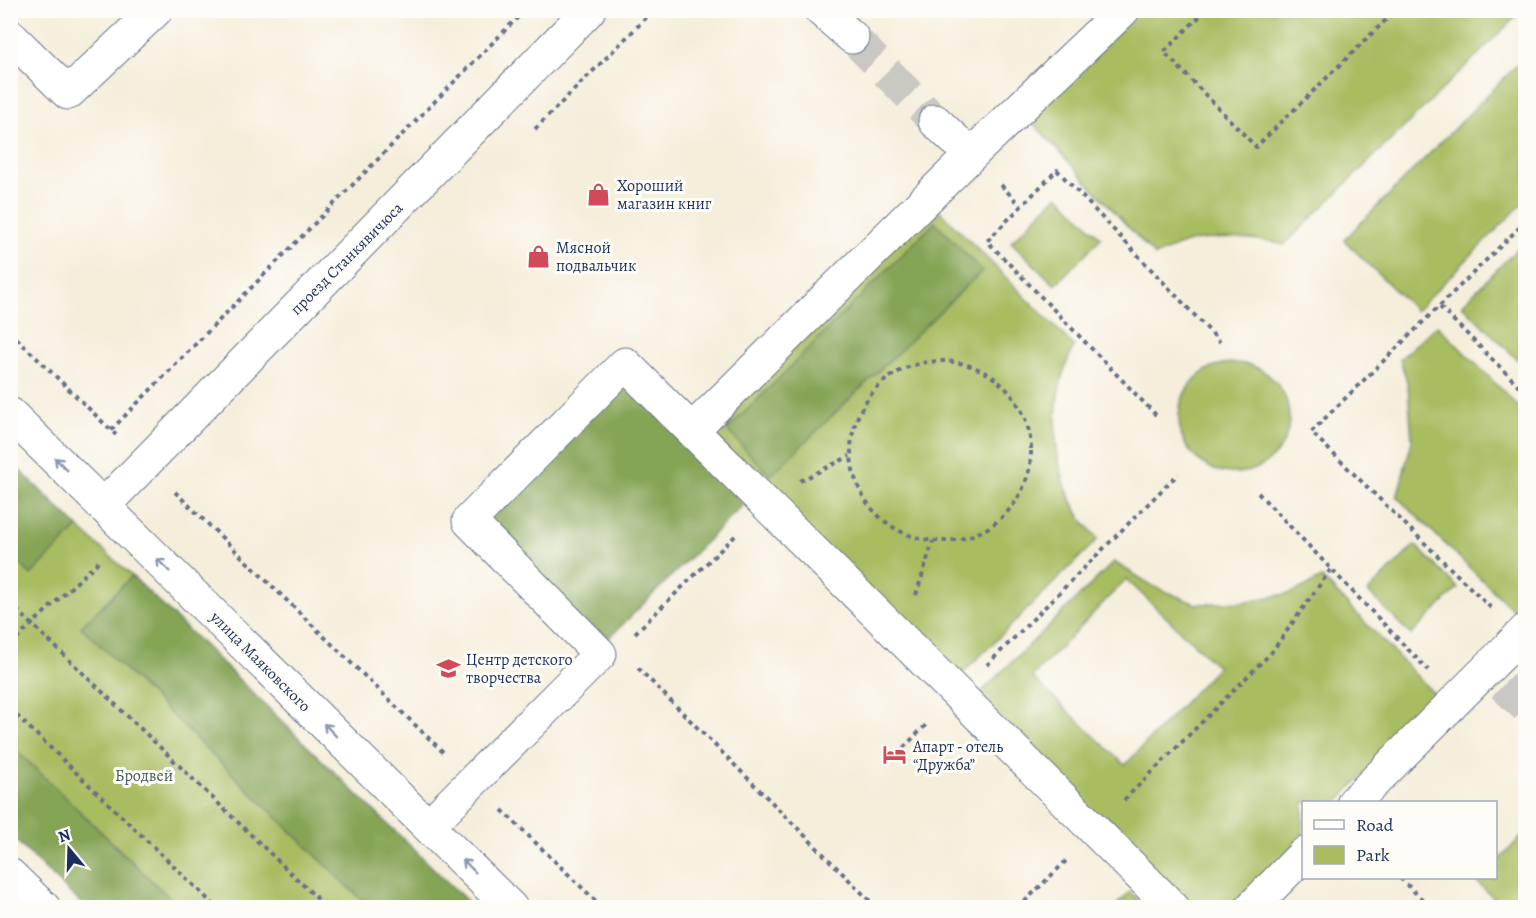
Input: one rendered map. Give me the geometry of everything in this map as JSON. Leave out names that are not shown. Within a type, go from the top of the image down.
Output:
[{"type":"street","points":[[10,36],[68,93],[156,10]]},
{"type":"street","name":"проезд Станкявичюса","points":[[103,506],[589,10]]},
{"type":"street","points":[[821,10],[852,37]]},
{"type":"street","points":[[692,430],[971,155],[1123,10]]},
{"type":"street","points":[[935,121],[971,155]]},
{"type":"street","points":[[607,653],[600,654],[469,521],[625,364],[1173,908]]},
{"type":"street","name":"улица Маяковского","points":[[10,414],[511,908]]},
{"type":"street","points":[[1355,801],[1456,699],[1495,677],[1523,633]]},
{"type":"street","points":[[428,826],[607,653]]},
{"type":"street","points":[[1251,908],[1302,856]]},
{"type":"street","points":[[10,875],[44,908]]},
{"type":"path","points":[[111,430],[525,10]]},
{"type":"path","points":[[1206,10],[1164,52],[1256,147],[1396,10]]},
{"type":"path","points":[[1156,415],[987,241],[1057,170],[1221,342]]},
{"type":"path","points":[[1523,633],[1311,432],[1526,221]]},
{"type":"path","points":[[1440,307],[1526,393]]},
{"type":"path","points":[[10,332],[603,908]]},
{"type":"path","points":[[948,361],[974,367],[996,380],[1014,398],[1026,421],[1031,446],[1029,472],[1020,496],[1004,516],[983,531],[959,540],[933,541],[908,536],[886,523],[868,504],[856,482],[850,456],[853,430],[862,407],[878,386],[898,372],[922,363],[948,361]]},
{"type":"path","points":[[850,456],[781,491],[607,653],[877,908]]},
{"type":"path","points":[[897,754],[1178,474]]},
{"type":"path","points":[[1258,493],[1456,699]]},
{"type":"path","points":[[913,606],[933,541]]},
{"type":"path","points":[[1094,830],[1271,653],[1331,569]]},
{"type":"path","points":[[10,603],[327,908]]},
{"type":"path","points":[[10,709],[217,908]]},
{"type":"path","points":[[1401,879],[1422,899],[1414,908]]},
{"type":"green space","points":[[1133,11],[1522,11],[1284,245],[1251,239],[1199,240],[1155,256],[1024,113]]},
{"type":"green space","points":[[1525,57],[1525,201],[1416,311],[1344,240]]},
{"type":"green space","points":[[1058,195],[1101,238],[1055,285],[1011,242]]},
{"type":"green space","points":[[935,206],[1074,346],[1060,387],[1057,408],[1057,452],[1068,494],[1080,516],[1098,539],[956,680],[709,431]]},
{"type":"green space","points":[[935,222],[982,271],[770,476],[727,430]]},
{"type":"green space","points":[[1525,241],[1526,362],[1523,365],[1462,305]]},
{"type":"green space","points":[[1437,325],[1525,413],[1526,605],[1517,614],[1397,497],[1412,441],[1408,385],[1400,359]]},
{"type":"green space","points":[[1234,363],[1255,367],[1273,379],[1285,397],[1289,418],[1285,439],[1273,457],[1255,469],[1234,473],[1213,469],[1195,457],[1183,439],[1179,418],[1183,397],[1195,379],[1213,367]]},
{"type":"green space","points":[[621,379],[744,504],[604,643],[482,519]]},
{"type":"green space","name":"Бродвей","points":[[10,461],[132,576],[473,907],[85,907],[11,836]]},
{"type":"green space","points":[[10,461],[78,527],[31,575],[11,554]]},
{"type":"green space","points":[[1415,545],[1458,588],[1411,635],[1368,592]]},
{"type":"green space","points":[[1114,562],[1153,586],[1196,604],[1242,602],[1292,593],[1322,578],[1439,699],[1338,801],[1302,801],[1302,837],[1233,907],[1191,908],[975,698]],"holes":[[[1126,579],[1218,667],[1125,765],[1032,677]]]},
{"type":"green space","points":[[132,576],[473,907],[369,907],[81,627]]},
{"type":"green space","points":[[11,745],[179,907],[85,907],[11,836]]},
{"type":"green space","points":[[1525,833],[1525,907],[1503,907],[1477,882],[1480,879],[1497,879],[1497,862]]},
{"type":"green space","points":[[1130,892],[1146,907],[1114,907]]},
{"type":"tunnel","points":[[852,37],[935,121]]},
{"type":"tunnel","points":[[1503,685],[1526,707]]},
{"type":"place","name":"Хороший магазин книг","points":[[599,194]]},
{"type":"place","name":"Мясной подвальчик","points":[[538,256]]},
{"type":"place","name":"Центр детского творчества","points":[[448,668]]},
{"type":"place","name":"Апарт - отель “Дружба”","points":[[895,755]]}]
